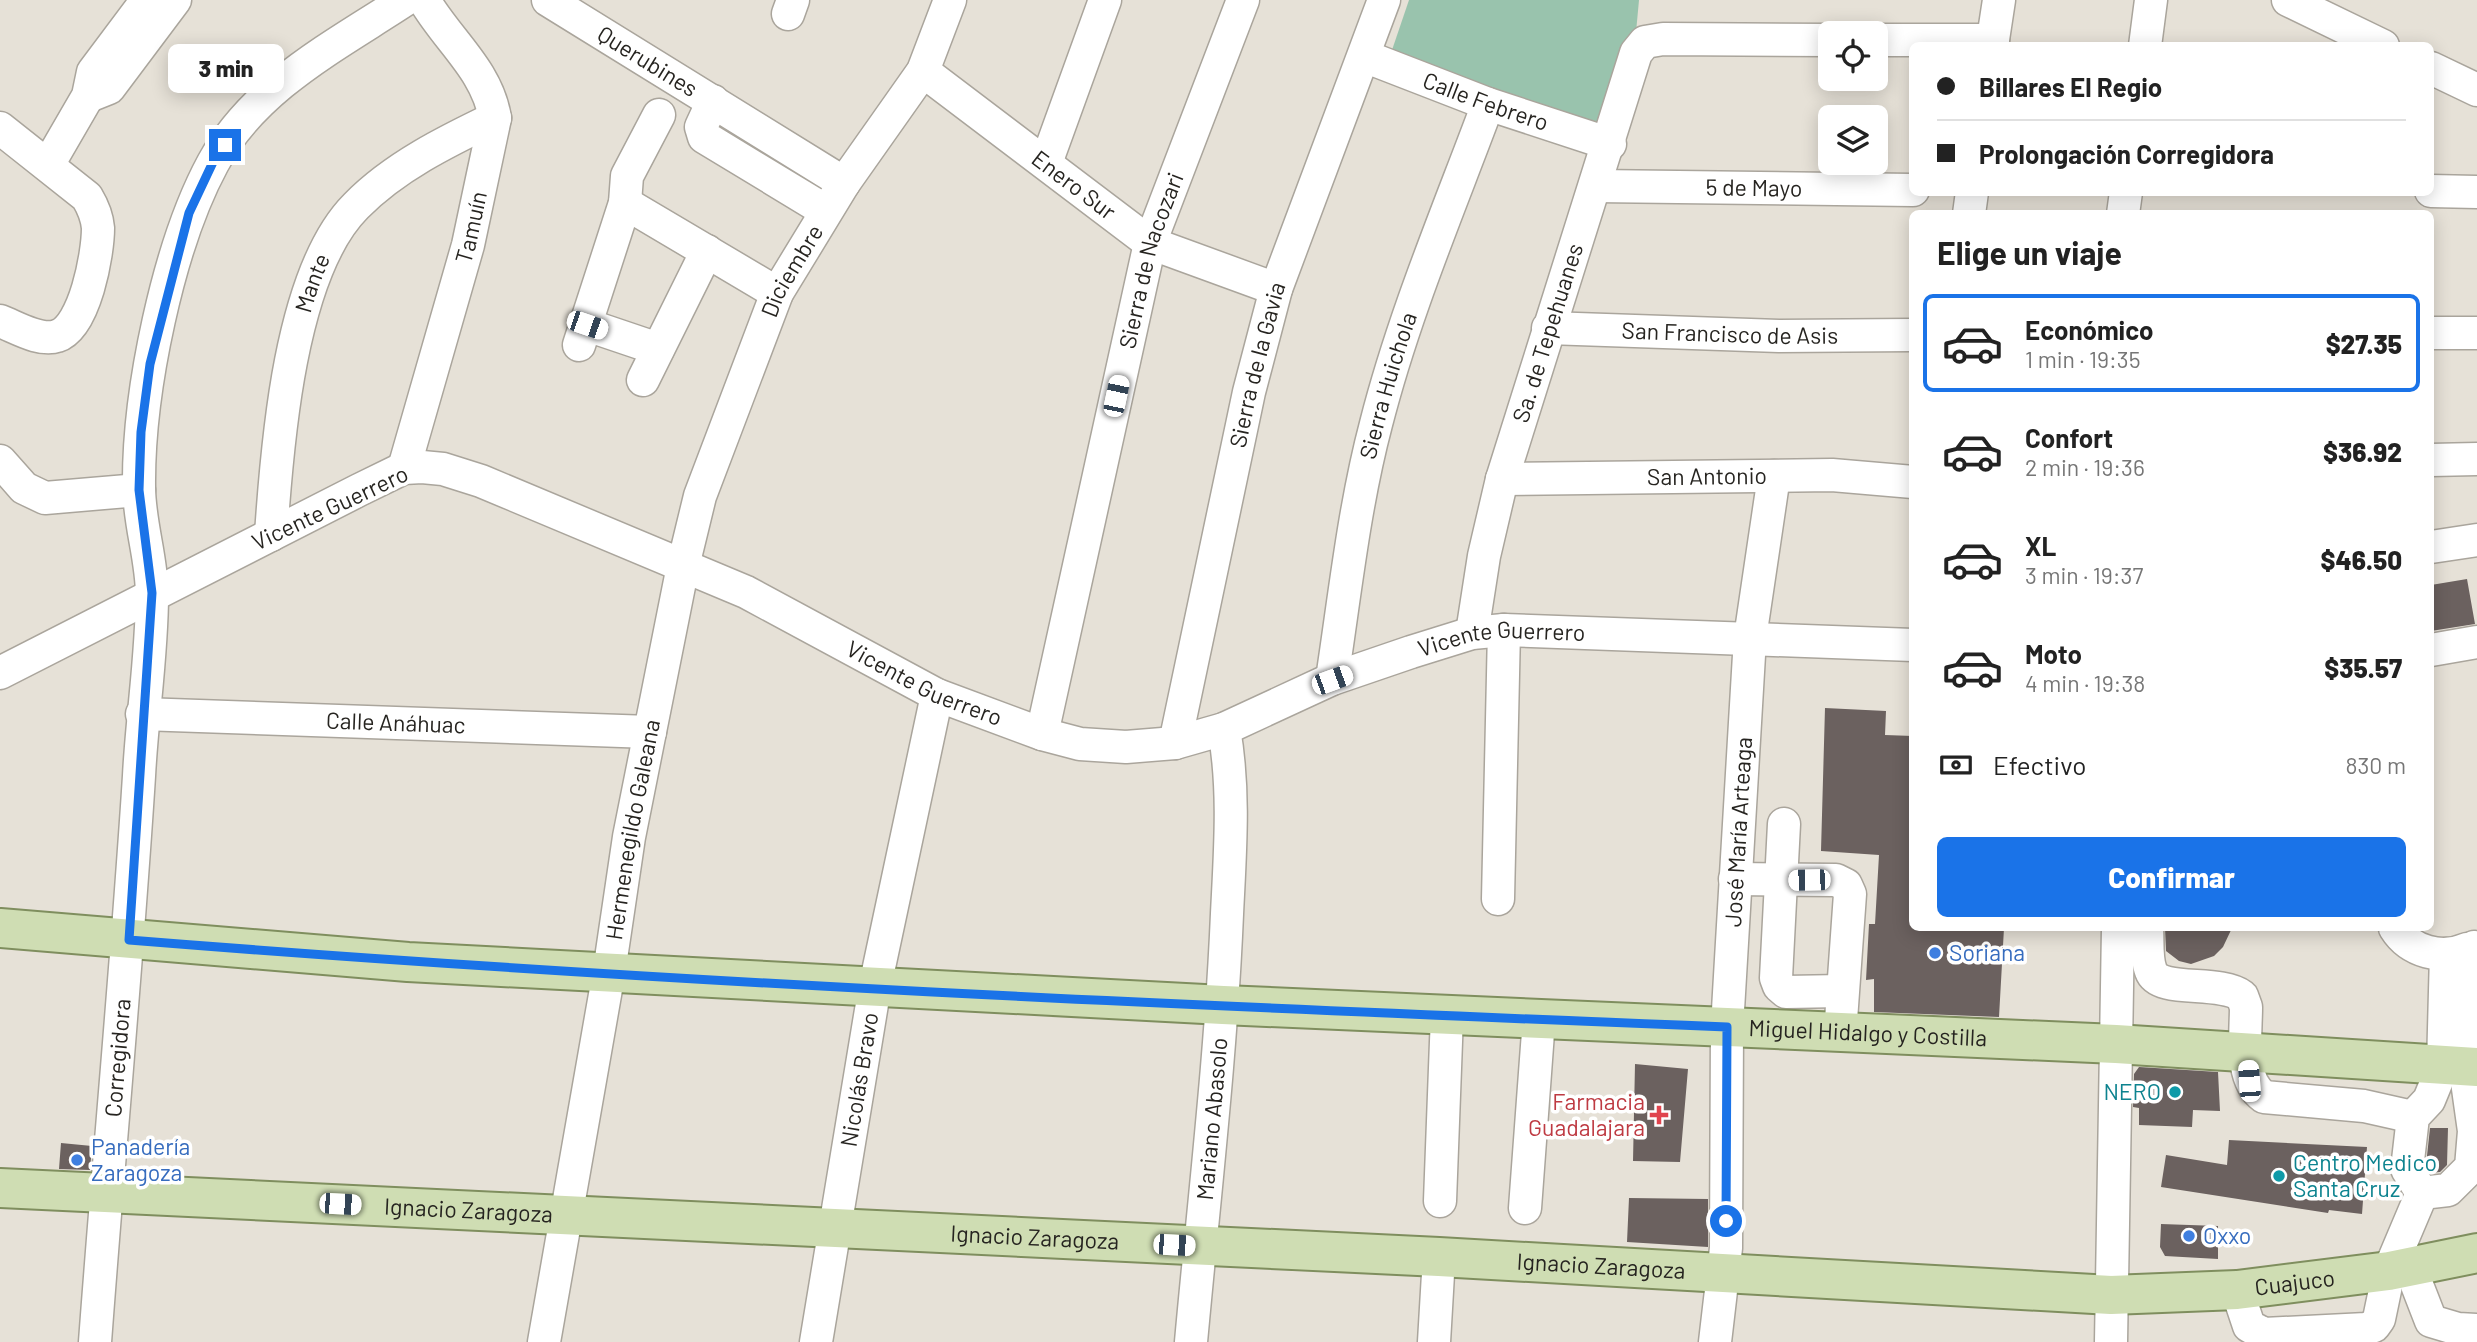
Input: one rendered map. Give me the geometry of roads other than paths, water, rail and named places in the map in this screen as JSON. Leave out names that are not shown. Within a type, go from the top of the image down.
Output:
[{"type":"main road","name":"Miguel Hidalgo y Costilla","points":[[0,928],[408,962],[1223,1005],[2116,1044],[2371,1061],[2445,1083]]},
{"type":"main road","name":"Ignacio Zaragoza","points":[[0,1188],[567,1213],[1439,1257],[2111,1295]]},
{"type":"main road","name":"Cuajuco","points":[[2111,1295],[2237,1290],[2400,1269],[2477,1253]]},
{"type":"street","points":[[48,165],[88,96],[93,72],[147,0]]},
{"type":"street","points":[[88,96],[109,88],[175,0]]},
{"type":"street","name":"Corregidora","points":[[94,1342],[129,940],[152,593],[139,490],[141,432],[150,364],[189,213],[214,160],[247,115],[287,78],[405,0]]},
{"type":"street","name":"Tamuín","points":[[404,468],[468,245],[495,118],[491,97],[483,78],[436,20],[424,0]]},
{"type":"street","name":"Querubines","points":[[548,0],[844,183]]},
{"type":"street","name":"Diciembre","points":[[683,566],[700,496],[778,293],[844,183],[923,71],[950,0]]},
{"type":"street","points":[[1046,163],[1105,0]]},
{"type":"street","name":"Sierra de Nacozari","points":[[1042,734],[1150,243],[1242,0]]},
{"type":"street","name":"Sierra de la Gavia","points":[[1175,743],[1250,392],[1276,289],[1384,0]]},
{"type":"street","points":[[1992,42],[1999,0]]},
{"type":"street","points":[[2146,42],[2151,0]]},
{"type":"street","points":[[2288,0],[2375,42]]},
{"type":"street","name":"Sa. de Tepehuanes","points":[[1472,632],[1484,556],[1502,478],[1636,53],[1645,42],[1818,40]]},
{"type":"street","points":[[1888,40],[1953,42]]},
{"type":"street","name":"Calle Febrero","points":[[1364,56],[1489,104],[1609,144]]},
{"type":"street","points":[[2434,69],[2477,90]]},
{"type":"street","name":"Enero Sur","points":[[923,71],[1150,243],[1276,289]]},
{"type":"street","name":"Querubines","points":[[713,101],[701,127],[704,137],[826,211]]},
{"type":"street","name":"Sierra Huichola","points":[[1332,680],[1360,489],[1376,422],[1404,329],[1489,104]]},
{"type":"street","points":[[658,349],[583,335],[625,203],[627,176],[659,114]]},
{"type":"street","name":"Mante","points":[[271,535],[278,435],[289,374],[313,279],[331,238],[355,207],[381,183],[430,152],[495,118]]},
{"type":"street","points":[[0,128],[87,197],[95,211],[98,228],[78,319],[69,330],[56,337],[42,337],[0,321]]},
{"type":"street","name":"5 de Mayo","points":[[1596,186],[1909,190]]},
{"type":"street","points":[[2434,191],[2477,192]]},
{"type":"street","points":[[625,203],[778,293]]},
{"type":"street","points":[[643,380],[707,251]]},
{"type":"street","name":"San Francisco de Asis","points":[[1548,328],[1779,336],[1909,335]]},
{"type":"street","points":[[2434,334],[2477,333]]},
{"type":"street","points":[[2434,460],[2477,459]]},
{"type":"street","points":[[0,461],[24,488],[45,498],[139,490]]},
{"type":"street","name":"Vicente Guerrero","points":[[0,673],[152,593],[404,468],[443,469],[481,481],[746,592],[937,695],[1042,734],[1080,744],[1126,747],[1175,743],[1224,729],[1332,680],[1472,632],[1504,630],[1909,645]]},
{"type":"street","name":"San Antonio","points":[[1502,478],[1832,475],[1909,482]]},
{"type":"street","name":"José María Arteaga","points":[[1715,1342],[1726,1248],[1727,1027],[1749,638],[1774,476]]},
{"type":"street","points":[[2434,547],[2477,540]]},
{"type":"street","name":"Hermenegildo Galeana","points":[[544,1342],[609,972],[629,837],[683,566]]},
{"type":"street","points":[[1497,899],[1504,630]]},
{"type":"street","points":[[2434,649],[2477,642]]},
{"type":"street","name":"Nicolás Bravo","points":[[816,1342],[875,986],[937,695]]},
{"type":"street","name":"Calle Anáhuac","points":[[142,714],[650,732]]},
{"type":"street","name":"Mariano Abasolo","points":[[1191,1342],[1223,1005],[1232,804],[1231,765],[1224,729]]},
{"type":"street","points":[[1784,824],[1776,978],[1779,986],[1786,992],[1842,992]]},
{"type":"street","points":[[1735,879],[1836,880],[1846,885],[1850,894],[1840,1034]]},
{"type":"street","points":[[2111,1342],[2118,931]]},
{"type":"street","points":[[2147,931],[2150,971],[2156,980],[2165,984],[2223,987],[2242,996],[2246,1007],[2249,1081],[2256,1092],[2264,1097],[2364,1106],[2445,1083]]},
{"type":"street","points":[[2237,1290],[2244,1318],[2255,1331],[2264,1334],[2366,1329],[2374,1326],[2379,1318],[2400,1269],[2422,1193],[2407,1169],[2445,1083],[2466,948],[2419,949],[2407,942],[2398,931]]},
{"type":"street","points":[[1440,1201],[1447,1014]]},
{"type":"street","points":[[1525,1208],[1539,1019]]},
{"type":"street","points":[[2317,1102],[2320,1058]]},
{"type":"street","points":[[2364,1106],[2371,1061]]},
{"type":"street","points":[[2422,1193],[2448,1191],[2471,1167],[2473,1104],[2445,1083]]},
{"type":"street","points":[[1434,1342],[1439,1257]]},
{"type":"street","points":[[2400,1269],[2431,1321],[2458,1329],[2477,1330]]},
{"type":"place","name":"Soriana","points":[[1935,953]]},
{"type":"place","name":"NERO","points":[[2175,1092]]},
{"type":"place","name":"Farmacia Guadalajara","points":[[1659,1115]]},
{"type":"place","name":"Panadería Zaragoza","points":[[77,1160]]},
{"type":"place","name":"Centro Medico Santa Cruz","points":[[2279,1176]]},
{"type":"place","name":"Oxxo","points":[[2189,1236]]}]
